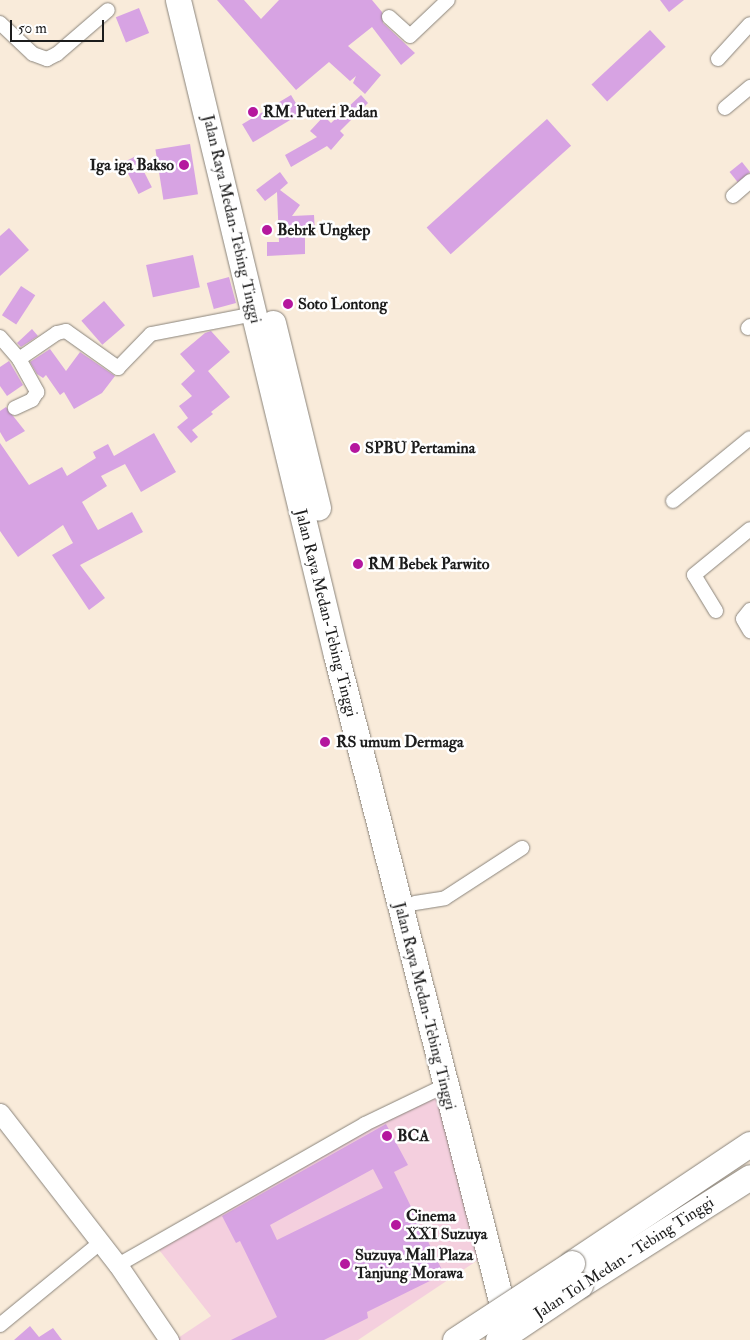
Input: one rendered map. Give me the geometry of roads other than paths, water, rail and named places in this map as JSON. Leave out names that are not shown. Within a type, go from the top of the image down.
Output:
[{"type":"highway","name":"Jalan Raya Medan-Tebing Tinggi","points":[[178,0],[336,655],[512,1340]]},
{"type":"highway","name":"Jalan Raya Medan-Tebing Tinggi","points":[[195,0],[226,140],[295,406],[524,1340]]},
{"type":"highway","name":"Jalan Tol Medan - Tebing Tinggi","points":[[498,1340],[576,1274],[750,1144]]},
{"type":"highway","name":"Jalan Tol Medan - Tebing Tinggi","points":[[576,1274],[750,1176]]},
{"type":"highway","points":[[455,1340],[576,1274]]},
{"type":"main road","points":[[0,1113],[101,1242],[169,1340]]},
{"type":"street","points":[[389,17],[410,36],[448,0]]},
{"type":"street","points":[[0,24],[33,54],[47,59],[57,54],[108,10]]},
{"type":"street","points":[[718,59],[750,24]]},
{"type":"street","points":[[725,108],[750,87]]},
{"type":"street","points":[[733,196],[750,181]]},
{"type":"street","points":[[20,359],[57,333],[66,331],[118,368],[151,334],[255,314]]},
{"type":"street","points":[[0,337],[20,359],[37,392],[32,400],[15,408]]},
{"type":"street","points":[[673,501],[750,438]]},
{"type":"street","points":[[716,611],[694,575],[750,529]]},
{"type":"street","points":[[750,610],[743,619],[750,631]]},
{"type":"street","points":[[416,903],[445,898],[522,848]]},
{"type":"street","points":[[118,1265],[365,1124],[446,1084]]},
{"type":"street","points":[[0,1324],[101,1242]]},
{"type":"place","name":"RM. Puteri Padan","points":[[253,112]]},
{"type":"place","name":"Iga iga Bakso","points":[[184,165]]},
{"type":"place","name":"Bebrk Ungkep","points":[[267,230]]},
{"type":"place","name":"Soto Lontong","points":[[288,304]]},
{"type":"place","name":"SPBU Pertamina","points":[[355,448]]},
{"type":"place","name":"RM Bebek Parwito","points":[[358,564]]},
{"type":"place","name":"RS umum Dermaga","points":[[325,742]]},
{"type":"place","name":"BCA","points":[[387,1136]]},
{"type":"place","name":"Cinema XXI Suzuya","points":[[396,1225]]},
{"type":"place","name":"Suzuya Mall Plaza Tanjung Morawa","points":[[345,1264]]}]
